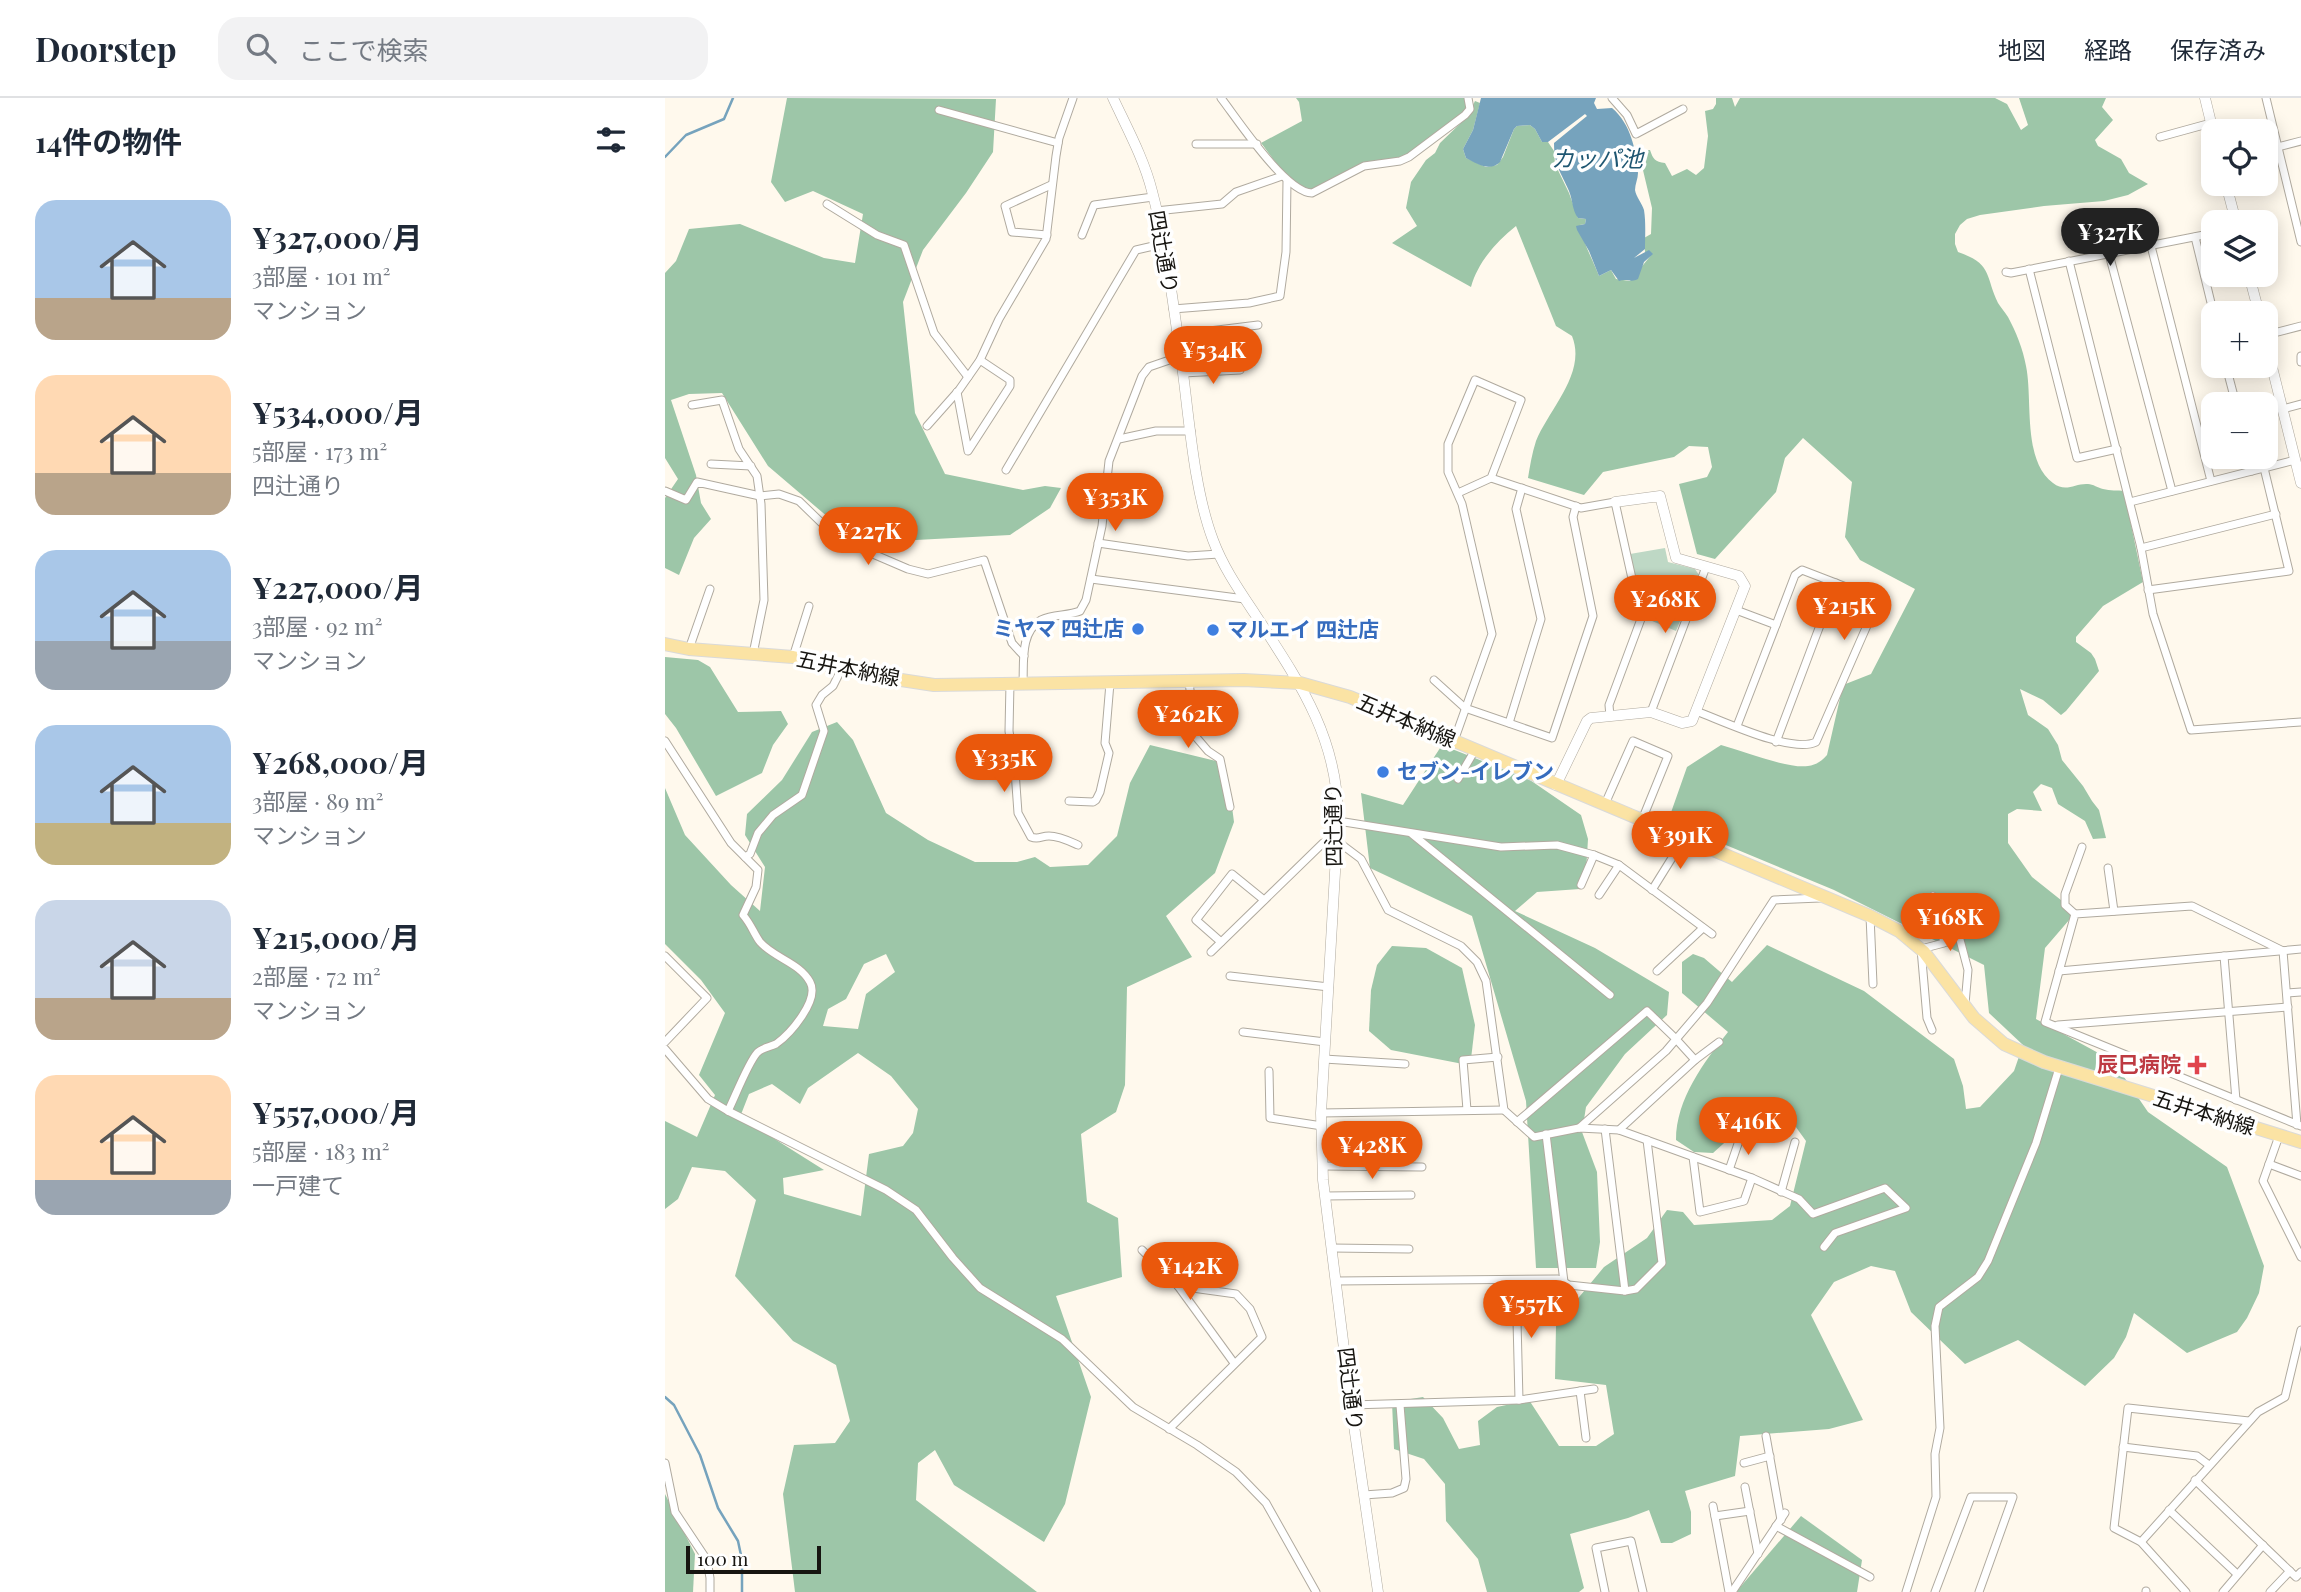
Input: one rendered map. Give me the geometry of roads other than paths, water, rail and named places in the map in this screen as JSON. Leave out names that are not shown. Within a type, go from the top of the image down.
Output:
[{"type":"main road","name":"五井本納線","points":[[665,644],[689,649],[793,657],[934,685],[1244,680],[1300,682],[1350,696],[1556,785],[1828,897],[1899,931],[1921,949],[1974,1018],[2004,1044],[2059,1068],[2301,1142]]},
{"type":"street","points":[[927,426],[957,392],[980,359],[1047,235],[1058,143],[1073,98]]},
{"type":"street","name":"四辻通り","points":[[1113,98],[1148,179],[1153,197],[1181,356],[1201,494],[1212,539],[1227,572],[1300,682],[1329,750],[1336,786],[1338,821],[1321,1114],[1323,1166],[1351,1405],[1378,1592]]},
{"type":"street","points":[[1221,98],[1285,178],[1302,191],[1312,193],[1364,166],[1400,161],[1409,157],[1465,115],[1470,109],[1468,98]]},
{"type":"street","points":[[1612,98],[1627,115],[1636,134],[1683,109]]},
{"type":"street","points":[[2205,98],[2210,119]]},
{"type":"street","points":[[2266,98],[2271,119]]},
{"type":"street","points":[[939,110],[1058,143]]},
{"type":"street","points":[[2159,137],[2201,126]]},
{"type":"street","points":[[2301,141],[2278,147],[2301,243]]},
{"type":"street","points":[[1196,144],[1257,144]]},
{"type":"street","points":[[1156,211],[1222,204],[1236,192],[1285,178]]},
{"type":"street","points":[[1173,309],[1249,303],[1280,296],[1286,252],[1285,178]]},
{"type":"street","points":[[1047,235],[1012,232],[1005,206],[1051,185]]},
{"type":"street","points":[[1082,235],[1094,205],[1153,197]]},
{"type":"street","points":[[827,204],[877,235],[904,245],[934,333],[968,377]]},
{"type":"street","points":[[2006,272],[2201,236]]},
{"type":"street","points":[[2195,237],[2211,301]]},
{"type":"street","points":[[1006,470],[1136,250],[1162,244]]},
{"type":"street","points":[[2151,246],[2211,481]]},
{"type":"street","points":[[2109,254],[2172,491]]},
{"type":"street","points":[[2069,261],[2141,548],[2153,614],[2190,730],[2301,722]]},
{"type":"street","points":[[2029,269],[2077,458],[2117,449]]},
{"type":"street","points":[[1177,335],[1258,325]]},
{"type":"street","points":[[2278,332],[2301,326]]},
{"type":"street","points":[[1023,683],[1024,656],[1029,631],[1041,620],[1080,611],[1086,600],[1098,543],[1109,461],[1142,376],[1149,367],[1181,356]]},
{"type":"street","points":[[2301,356],[2301,362]]},
{"type":"street","points":[[957,392],[968,451],[1010,386],[1010,380],[980,359]]},
{"type":"street","points":[[1183,373],[1240,370]]},
{"type":"street","points":[[2275,378],[2301,483]]},
{"type":"street","points":[[1454,741],[1492,634],[1462,504],[1448,472],[1448,444],[1475,380],[1521,400],[1491,478]]},
{"type":"street","points":[[692,405],[722,400],[739,449],[757,476],[764,600],[753,654]]},
{"type":"street","points":[[2283,409],[2301,404]]},
{"type":"street","points":[[1119,439],[1156,431],[1191,431]]},
{"type":"street","points":[[2278,464],[2295,460]]},
{"type":"street","points":[[711,464],[751,466]]},
{"type":"street","points":[[2130,502],[2260,469]]},
{"type":"street","points":[[2148,590],[2289,571],[2264,469]]},
{"type":"street","points":[[1458,493],[1491,478],[1581,508],[1660,496],[1673,555],[1679,560],[1739,576],[1743,580],[1745,586],[1692,721],[1682,723],[1651,712],[1591,718],[1587,721],[1556,785]]},
{"type":"street","points":[[665,491],[685,499],[697,482],[760,496],[779,494],[799,501],[834,534],[908,569],[928,574],[984,560],[1012,643],[1024,656]]},
{"type":"street","points":[[1509,723],[1541,619],[1517,509],[1522,488]]},
{"type":"street","points":[[1610,716],[1609,705],[1641,619],[1615,502]]},
{"type":"street","points":[[1434,680],[1465,708],[1552,738],[1593,616],[1573,517],[1576,506]]},
{"type":"street","points":[[2141,548],[2276,514]]},
{"type":"street","points":[[1098,543],[1188,556],[1219,554]]},
{"type":"street","points":[[1651,712],[1706,567]]},
{"type":"street","points":[[1696,711],[1776,741],[1810,746],[1817,742],[1876,604],[1872,597],[1799,571],[1795,575],[1737,726]]},
{"type":"street","points":[[1091,579],[1245,599]]},
{"type":"street","points":[[1776,741],[1836,583]]},
{"type":"street","points":[[689,649],[710,589]]},
{"type":"street","points":[[793,657],[809,606]]},
{"type":"street","points":[[1736,610],[1776,625]]},
{"type":"street","points":[[745,858],[750,854],[758,833],[773,815],[802,795],[824,731],[816,705],[822,695],[834,686],[842,668]]},
{"type":"street","points":[[1189,682],[1196,737],[1207,751],[1220,759],[1230,807]]},
{"type":"street","points":[[1069,801],[1093,802],[1100,792],[1109,753],[1105,743],[1110,683]]},
{"type":"street","points":[[1010,684],[1009,731],[1018,813],[1031,837],[1063,838],[1078,845]]},
{"type":"street","points":[[665,741],[697,787],[711,814],[745,858],[758,870],[758,878],[743,915],[753,926],[759,941],[803,973],[812,984],[813,993],[801,1018],[776,1043],[757,1052],[728,1111]]},
{"type":"street","points":[[1605,804],[1633,741],[1668,756],[1642,820]]},
{"type":"street","points":[[1458,779],[1475,750]]},
{"type":"street","points":[[1338,821],[1501,847],[1557,845],[1594,855],[1619,864],[1712,934]]},
{"type":"street","points":[[1411,832],[1610,995]]},
{"type":"street","points":[[1652,890],[1685,837]]},
{"type":"street","points":[[1211,952],[1323,843],[1337,841],[1361,859],[1388,910],[1461,946],[1477,962],[1486,981],[1504,1110],[1534,1137],[1579,1128],[1619,1130],[1752,1178],[1799,1199],[1813,1214],[1885,1188],[1906,1208],[1835,1233],[1824,1247]]},
{"type":"street","points":[[2082,847],[2065,894],[2065,905],[2075,914],[2192,906],[2284,951]]},
{"type":"street","points":[[1581,885],[1594,855]]},
{"type":"street","points":[[1599,895],[1619,864]]},
{"type":"street","points":[[2109,868],[2114,911]]},
{"type":"street","points":[[1221,942],[1196,920],[1232,874],[1264,900]]},
{"type":"street","points":[[1932,1030],[1927,1018],[1921,949],[1944,943],[1933,896]]},
{"type":"street","points":[[1579,1128],[1666,1051],[1707,1003],[1774,900],[1828,897]]},
{"type":"street","points":[[1951,902],[1968,970],[1965,1004]]},
{"type":"street","points":[[2075,914],[2045,1022],[2299,1126],[2284,951]]},
{"type":"street","points":[[1870,916],[1873,984]]},
{"type":"street","points":[[1657,971],[1703,928]]},
{"type":"street","points":[[2059,971],[2301,949]]},
{"type":"street","points":[[665,956],[707,998],[665,1042]]},
{"type":"street","points":[[2224,956],[2235,1100]]},
{"type":"street","points":[[1230,976],[1329,987]]},
{"type":"street","points":[[2287,993],[2301,992]]},
{"type":"street","points":[[2054,1026],[2288,1007]]},
{"type":"street","points":[[1517,1122],[1647,1011],[1695,1060]]},
{"type":"street","points":[[1243,1032],[1325,1042]]},
{"type":"street","points":[[1619,1130],[1695,1060],[1719,1042]]},
{"type":"street","points":[[665,1049],[708,1099],[886,1190],[916,1210],[980,1288],[1062,1339],[1133,1407],[1236,1472],[1266,1503],[1316,1592]]},
{"type":"street","points":[[1467,1111],[1463,1060],[1498,1057]]},
{"type":"street","points":[[1324,1059],[1405,1064]]},
{"type":"street","points":[[1906,1592],[1936,1497],[1935,1454],[1940,1428],[1935,1326],[1939,1307],[1978,1277],[1988,1261],[2036,1143],[2059,1068]]},
{"type":"street","points":[[1269,1071],[1270,1118],[1322,1126]]},
{"type":"street","points":[[1321,1114],[1504,1110]]},
{"type":"street","points":[[1605,1129],[1625,1291]]},
{"type":"street","points":[[1546,1134],[1564,1282]]},
{"type":"street","points":[[1729,1170],[1741,1135]]},
{"type":"street","points":[[2279,1136],[2263,1181],[2301,1254]]},
{"type":"street","points":[[1336,1281],[1558,1279],[1569,1285],[1625,1291],[1636,1289],[1662,1263],[1647,1140]]},
{"type":"street","points":[[1322,1142],[1406,1143]]},
{"type":"street","points":[[1781,1192],[1795,1142]]},
{"type":"street","points":[[1693,1157],[1700,1212],[1744,1201],[1752,1178]]},
{"type":"street","points":[[2269,1164],[2301,1176]]},
{"type":"street","points":[[1323,1166],[1422,1167]]},
{"type":"street","points":[[1325,1196],[1411,1195]]},
{"type":"street","points":[[1332,1248],[1409,1249]]},
{"type":"street","points":[[1142,1251],[1178,1286],[1234,1363]]},
{"type":"street","points":[[1516,1281],[1519,1400]]},
{"type":"street","points":[[1169,1429],[1262,1336],[1251,1310],[1236,1294],[1178,1286]]},
{"type":"street","points":[[2141,1542],[2249,1421],[2258,1412],[2285,1397],[2301,1330]]},
{"type":"street","points":[[1351,1405],[1519,1400],[1594,1389]]},
{"type":"street","points":[[1580,1391],[1586,1438]]},
{"type":"street","points":[[1364,1495],[1392,1493],[1404,1488],[1406,1479],[1400,1405]]},
{"type":"street","points":[[2186,1592],[2141,1542],[2113,1528],[2128,1408],[2249,1421]]},
{"type":"street","points":[[1730,1592],[1781,1519],[1766,1436]]},
{"type":"street","points":[[2123,1447],[2197,1456],[2209,1465]]},
{"type":"street","points":[[1744,1463],[1770,1456]]},
{"type":"street","points":[[665,1463],[675,1512],[706,1560],[710,1578],[709,1592]]},
{"type":"street","points":[[2195,1480],[2296,1577],[2301,1572]]},
{"type":"street","points":[[1745,1487],[1758,1554]]},
{"type":"street","points":[[1935,1592],[1971,1497],[2013,1497],[1979,1592]]},
{"type":"street","points":[[1713,1506],[1730,1592]]},
{"type":"street","points":[[2169,1510],[2237,1574]]},
{"type":"street","points":[[1715,1516],[1750,1511]]},
{"type":"street","points":[[1781,1519],[1870,1577]]},
{"type":"street","points":[[1605,1592],[1596,1548],[1631,1541],[1643,1592]]},
{"type":"street","points":[[2223,1592],[2263,1545]]},
{"type":"street","points":[[2270,1592],[2290,1571]]},
{"type":"water","name":"カッパ池","points":[[1481,98],[1596,98],[1594,103],[1597,109],[1612,108],[1618,114],[1634,147],[1638,173],[1635,190],[1645,215],[1645,249],[1634,258],[1649,250],[1653,254],[1644,262],[1638,279],[1619,281],[1611,270],[1599,276],[1577,230],[1576,226],[1585,224],[1586,219],[1578,218],[1575,212],[1557,163],[1554,143],[1587,116],[1585,114],[1548,142],[1542,142],[1530,125],[1517,126],[1500,162],[1483,166],[1466,158],[1463,149],[1473,130]]},
{"type":"waterway","points":[[665,157],[686,135],[724,119],[733,98]]},
{"type":"waterway","points":[[665,1397],[674,1405],[700,1455],[718,1508],[738,1541],[742,1560],[742,1592]]},
{"type":"place","name":"ミヤマ 四辻店","points":[[1138,629]]},
{"type":"place","name":"マルエイ 四辻店","points":[[1213,630]]},
{"type":"place","name":"セブン-イレブン","points":[[1383,772]]},
{"type":"place","name":"辰巳病院","points":[[2197,1065]]}]
